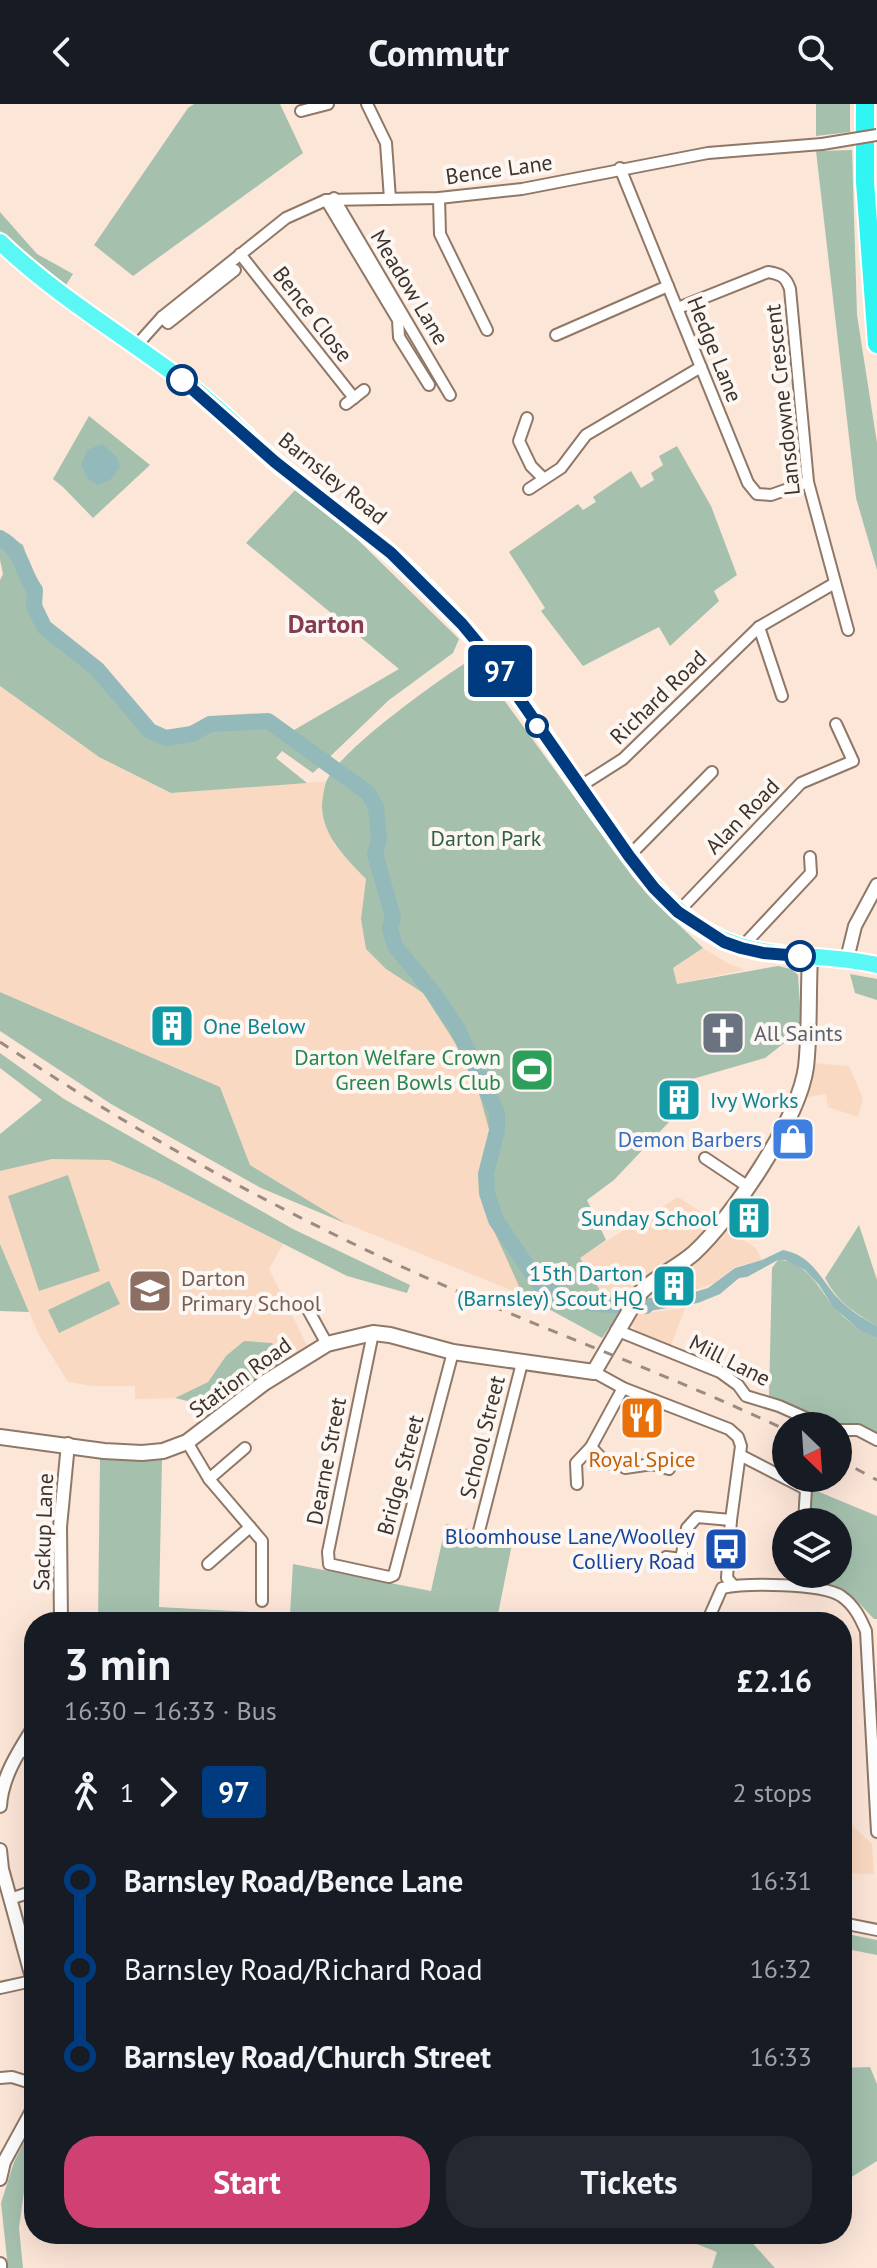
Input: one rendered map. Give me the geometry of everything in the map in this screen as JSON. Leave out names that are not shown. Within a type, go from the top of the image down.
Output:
[{"type":"highway","points":[[865,104],[865,182],[877,344]]},
{"type":"highway","name":"Barnsley Road","points":[[0,242],[14,256],[190,385],[275,462],[391,553],[462,624],[496,665],[629,856],[678,912],[715,936],[741,948],[877,965]]},
{"type":"main road","points":[[594,1372],[616,1330],[650,1282],[692,1255],[720,1226],[788,1118],[806,1069],[810,957]]},
{"type":"main road","name":"Station Road","points":[[0,1437],[104,1451],[163,1451],[187,1442],[264,1383],[327,1344],[373,1333],[453,1352],[594,1372]]},
{"type":"street","points":[[301,111],[328,104]]},
{"type":"street","points":[[367,104],[386,143],[390,199]]},
{"type":"street","name":"Bence Lane","points":[[136,346],[162,317],[286,218],[330,199],[439,198],[522,189],[708,153],[822,144],[877,135]]},
{"type":"street","name":"Hedge Lane","points":[[620,168],[748,483],[757,494],[771,495],[808,482]]},
{"type":"street","points":[[439,198],[440,234],[484,312],[487,330]]},
{"type":"street","name":"Meadow Lane","points":[[330,199],[398,320],[399,337],[429,385]]},
{"type":"street","name":"Meadow Lane","points":[[330,199],[450,395]]},
{"type":"street","name":"Bence Close","points":[[240,254],[350,401],[364,390]]},
{"type":"street","name":"Bence Lane","points":[[162,317],[168,323],[235,270]]},
{"type":"street","name":"Lansdowne Crescent","points":[[678,308],[768,272],[780,274],[787,280],[808,482],[848,630]]},
{"type":"street","points":[[556,335],[668,286]]},
{"type":"street","points":[[529,489],[561,468],[586,435],[701,367]]},
{"type":"street","points":[[527,418],[519,441],[531,466],[543,478]]},
{"type":"street","name":"Richard Road","points":[[579,787],[623,759],[759,627],[835,583]]},
{"type":"street","points":[[759,627],[782,696]]},
{"type":"street","name":"Alan Road","points":[[678,912],[801,783],[853,761],[836,724]]},
{"type":"street","points":[[629,856],[712,772]]},
{"type":"street","points":[[741,948],[811,873],[810,857]]},
{"type":"street","points":[[847,959],[855,926],[877,885]]},
{"type":"street","points":[[705,1158],[747,1186]]},
{"type":"street","points":[[306,1306],[327,1344]]},
{"type":"street","name":"Mill Lane","points":[[616,1330],[720,1372],[728,1376],[746,1396],[792,1412]]},
{"type":"street","name":"Dearne Street","points":[[362,1570],[329,1564],[328,1552],[373,1333]]},
{"type":"street","name":"Bridge Street","points":[[362,1570],[389,1577],[394,1575],[453,1352]]},
{"type":"street","name":"School Street","points":[[467,1517],[480,1526],[522,1363]]},
{"type":"street","name":"Station Road","points":[[594,1372],[623,1388],[729,1429],[738,1437],[740,1455]]},
{"type":"street","points":[[577,1484],[576,1463],[591,1447],[623,1388]]},
{"type":"street","points":[[852,1430],[877,1440]]},
{"type":"street","points":[[187,1442],[209,1479],[262,1541],[262,1601]]},
{"type":"street","name":"Sackup Lane","points":[[61,1612],[60,1527],[68,1444]]},
{"type":"street","points":[[591,1447],[611,1464]]},
{"type":"street","points":[[209,1479],[245,1448]]},
{"type":"street","points":[[733,1585],[727,1578],[740,1455],[806,1489],[805,1508]]},
{"type":"street","points":[[625,1468],[652,1464],[669,1469]]},
{"type":"street","points":[[666,1557],[681,1559],[687,1528],[697,1517],[731,1520]]},
{"type":"street","points":[[208,1564],[250,1527]]},
{"type":"street","points":[[711,1612],[722,1588],[765,1584],[828,1590],[840,1595],[855,1608],[866,1631],[877,1832]]},
{"type":"street","points":[[0,1806],[1,1792],[24,1743]]},
{"type":"street","points":[[20,1750],[24,1752]]},
{"type":"street","points":[[0,1852],[24,1950]]},
{"type":"street","points":[[10,1899],[24,1894]]},
{"type":"street","points":[[852,1925],[877,1930]]},
{"type":"street","points":[[0,1988],[24,1984]]},
{"type":"street","points":[[0,2078],[24,2081]]},
{"type":"street","points":[[0,2179],[4,2162],[24,2125]]},
{"type":"shaded area","points":[[0,686],[99,757],[171,793],[327,781],[322,806],[335,845],[366,879],[361,919],[386,969],[423,993],[461,1052],[480,1093],[491,1137],[482,1182],[484,1209],[523,1295],[347,1224],[250,1165],[220,1087],[0,992]]},
{"type":"shaded area","points":[[703,948],[745,970],[677,984],[673,968]]},
{"type":"shaded area","points":[[812,1063],[849,1066],[863,1099],[858,1117],[828,1107],[826,1094],[802,1098]]},
{"type":"shaded area","name":"Darton Primary School","points":[[52,1158],[109,1160],[157,1180],[283,1244],[269,1269],[307,1345],[288,1361],[226,1356],[208,1382],[175,1398],[135,1399],[135,1386],[93,1386],[68,1382],[39,1335],[0,1244],[0,1171]]},
{"type":"shaded area","points":[[678,1197],[756,1248],[762,1260],[735,1267],[714,1283],[687,1293],[672,1267],[629,1299],[601,1292],[579,1258]]},
{"type":"shaded area","points":[[685,1308],[671,1345],[635,1331],[631,1323],[638,1314]]},
{"type":"shaded area","points":[[852,1825],[872,1844],[874,1874],[852,1873]]},
{"type":"green space","points":[[194,104],[280,104],[303,153],[133,276],[94,245],[188,108]]},
{"type":"green space","points":[[816,104],[850,104],[850,132],[816,136]]},
{"type":"green space","points":[[852,150],[857,315],[877,443],[877,570],[856,498],[816,151]]},
{"type":"green space","points":[[0,212],[37,254],[73,274],[66,285],[0,231]]},
{"type":"green space","points":[[89,416],[150,465],[93,518],[53,479]]},
{"type":"green space","points":[[677,446],[711,506],[737,575],[714,591],[719,601],[670,646],[659,627],[583,666],[541,611],[545,608],[509,552],[578,504],[583,510],[596,502],[593,497],[631,471],[641,488],[654,480],[651,473],[663,465],[659,456]]},
{"type":"green space","points":[[296,489],[358,540],[459,639],[453,653],[389,700],[313,773],[282,751],[276,758],[307,783],[171,793],[99,757],[0,686],[0,580],[3,574],[0,530],[23,545],[38,589],[37,605],[49,625],[102,666],[155,727],[170,733],[210,719],[270,716],[294,730],[399,669],[246,543]]},
{"type":"green space","name":"Darton Park","points":[[467,662],[477,663],[632,876],[703,948],[673,968],[677,984],[778,966],[791,969],[798,975],[802,1036],[792,1037],[765,1058],[658,1089],[670,1121],[614,1180],[587,1200],[606,1240],[580,1258],[601,1292],[629,1299],[602,1338],[523,1295],[484,1209],[482,1182],[491,1137],[479,1093],[461,1052],[423,993],[386,969],[366,949],[361,919],[366,879],[337,847],[323,818],[326,782],[334,769],[390,718]]},
{"type":"green space","points":[[850,974],[877,979],[877,1000],[855,993]]},
{"type":"green space","points":[[0,992],[220,1087],[250,1165],[347,1224],[261,1188],[111,1104],[0,1031]]},
{"type":"green space","points":[[0,1053],[64,1099],[293,1229],[410,1285],[407,1293],[347,1276],[157,1180],[109,1160],[52,1159],[0,1171],[0,1134],[42,1100],[0,1068]]},
{"type":"green space","points":[[68,1175],[100,1271],[39,1291],[8,1196]]},
{"type":"green space","points":[[859,1225],[877,1280],[877,1326],[841,1301],[825,1278]]},
{"type":"green space","points":[[0,1244],[29,1312],[0,1311]]},
{"type":"green space","points":[[778,1260],[788,1261],[805,1270],[844,1317],[877,1338],[877,1440],[852,1432],[852,1412],[806,1412],[769,1397],[772,1268]]},
{"type":"green space","points":[[109,1281],[120,1304],[59,1333],[48,1310]]},
{"type":"green space","points":[[244,1341],[272,1343],[288,1361],[225,1410],[175,1398],[208,1382],[226,1356]]},
{"type":"green space","points":[[100,1459],[162,1460],[159,1607],[253,1612],[98,1612]]},
{"type":"green space","points":[[812,1492],[819,1492],[877,1516],[877,1619],[847,1594],[833,1588],[852,1588],[852,1508],[812,1508]]},
{"type":"green space","points":[[446,1524],[513,1539],[498,1612],[290,1612],[293,1564],[431,1591]]},
{"type":"green space","points":[[852,1935],[877,1940],[877,1955],[852,1950]]},
{"type":"green space","points":[[870,2067],[877,2084],[877,2161],[852,2177],[852,2068]]},
{"type":"green space","points":[[24,2142],[24,2192],[19,2228],[23,2268],[8,2268],[1,2203],[14,2162]]},
{"type":"green space","points":[[697,2244],[753,2244],[775,2268],[712,2268],[717,2252]]},
{"type":"water","points":[[102,444],[117,457],[120,467],[110,480],[98,485],[88,479],[81,465],[87,450]]},
{"type":"water","points":[[783,1250],[803,1258],[844,1304],[877,1326],[877,1338],[861,1331],[834,1308],[805,1270],[785,1260],[778,1260],[747,1277],[739,1278],[720,1294],[698,1303],[637,1313],[649,1298],[688,1294],[708,1288],[735,1268]]},
{"type":"waterway","points":[[0,538],[8,543],[21,561],[35,590],[34,606],[44,627],[97,669],[150,731],[166,738],[192,734],[210,724],[268,721],[368,793],[376,807],[379,839],[375,854],[393,917],[390,929],[395,946],[457,1028],[497,1113],[497,1131],[486,1174],[487,1193],[496,1220],[539,1284],[551,1292],[590,1303],[646,1306]]},
{"type":"railway","points":[[0,1042],[148,1135],[354,1244],[454,1290],[772,1424]]},
{"type":"railway","points":[[852,1467],[877,1480]]},
{"type":"bus line","name":"97","points":[[182,380],[275,462],[391,553],[462,624],[496,665],[629,856],[678,912],[724,942],[763,953],[800,956]]},
{"type":"place","name":"One Below","points":[[172,1026]]},
{"type":"place","name":"All Saints","points":[[723,1033]]},
{"type":"place","name":"Darton Welfare Crown Green Bowls Club","points":[[532,1070]]},
{"type":"place","name":"Ivy Works","points":[[679,1100]]},
{"type":"place","name":"Demon Barbers","points":[[793,1139]]},
{"type":"place","name":"Sunday School","points":[[749,1218]]},
{"type":"place","name":"15th Darton (Barnsley) Scout HQ","points":[[674,1286]]},
{"type":"place","name":"Darton Primary School","points":[[150,1291]]},
{"type":"place","name":"Royal Spice","points":[[642,1418]]},
{"type":"place","name":"Bloomhouse Lane/Woolley Colliery Road","points":[[726,1549]]},
{"type":"district","name":"Darton","points":[[326,623]]}]
